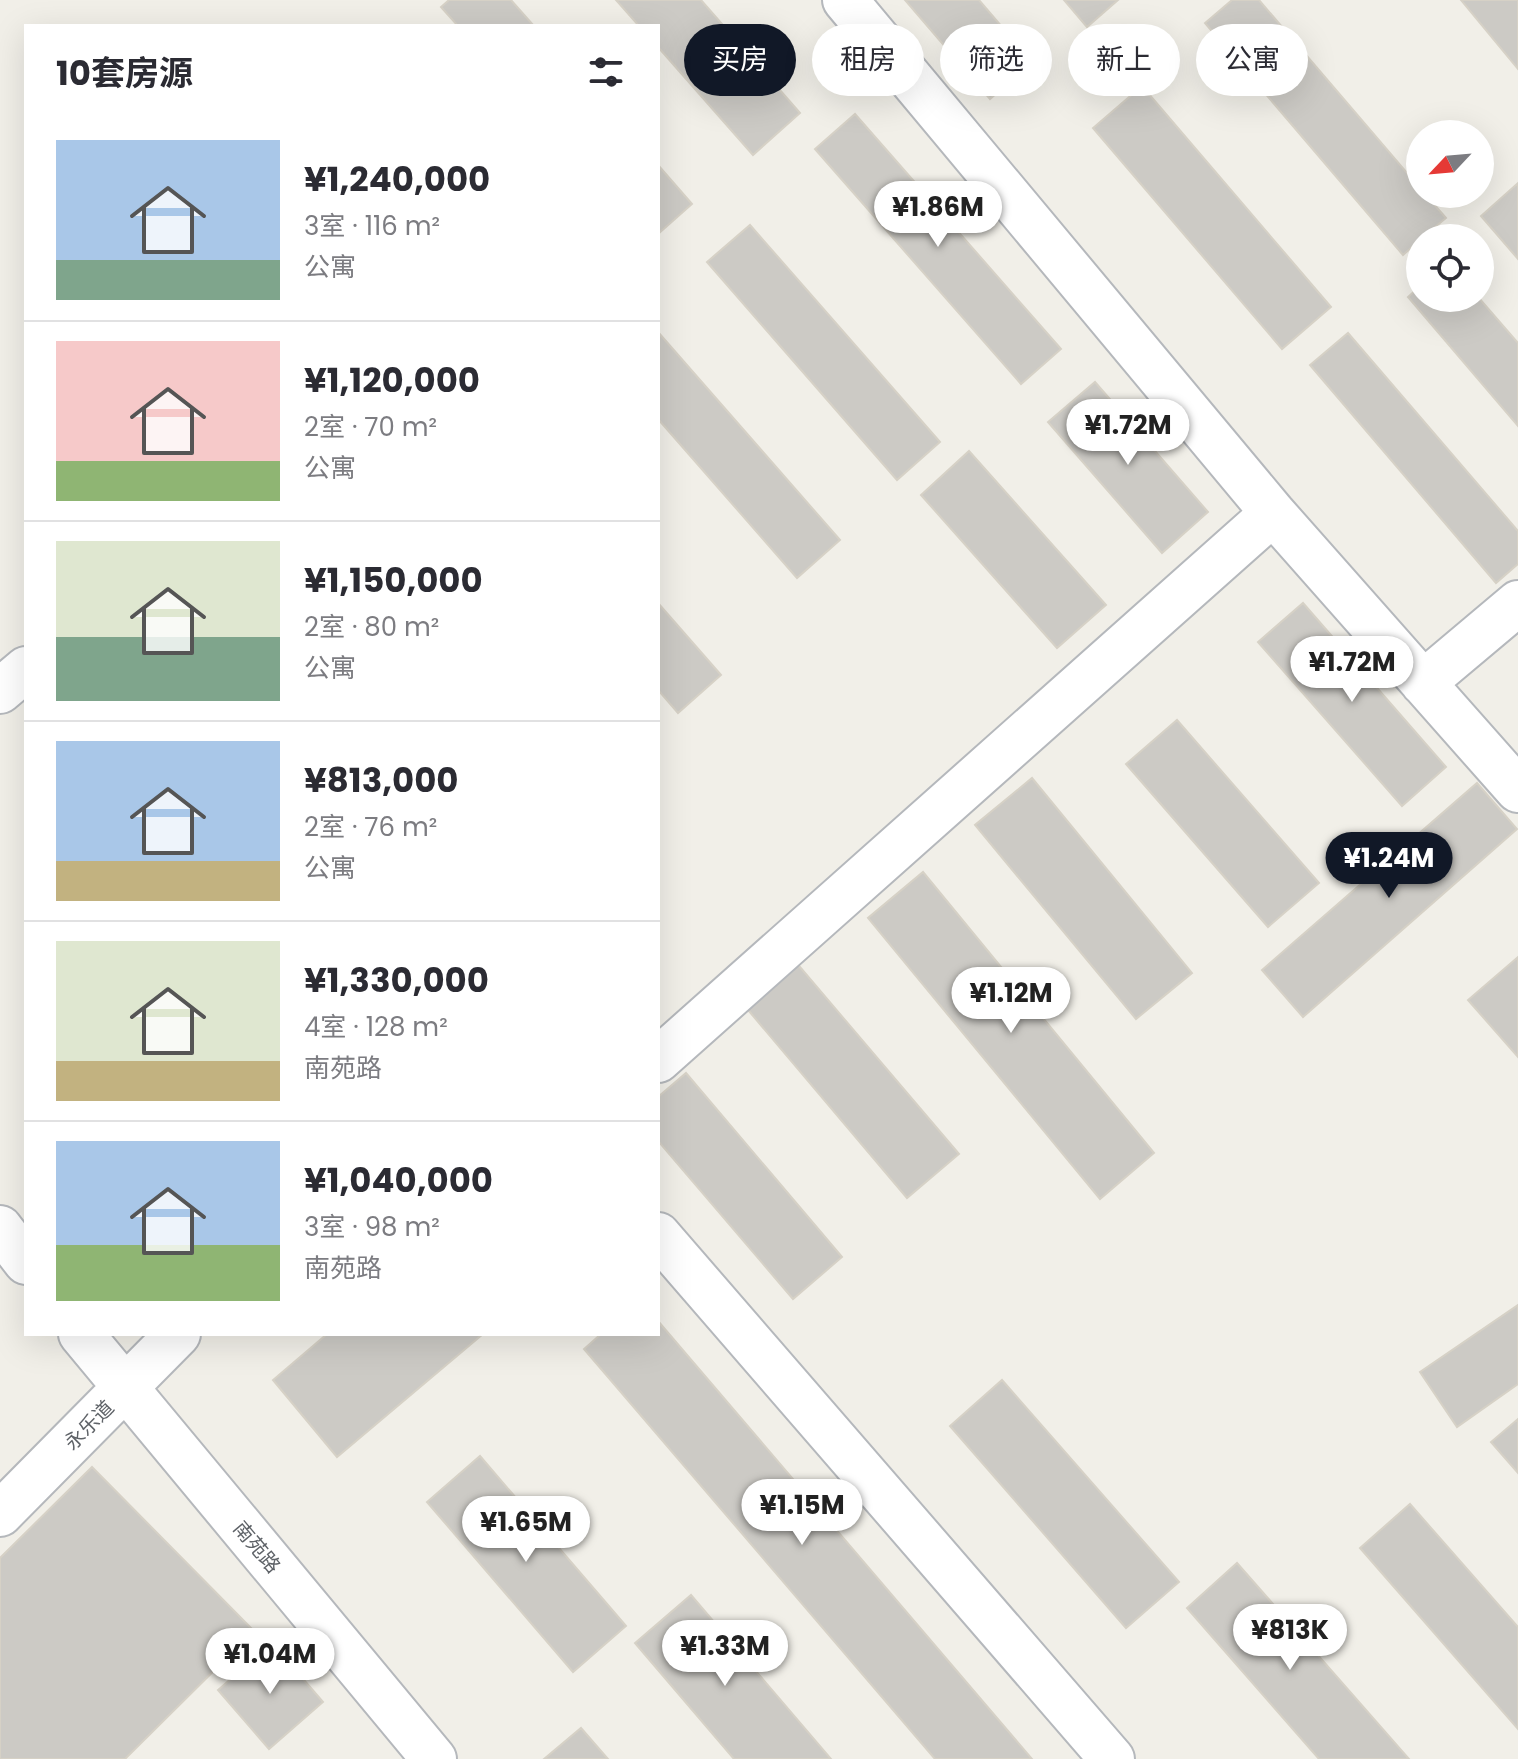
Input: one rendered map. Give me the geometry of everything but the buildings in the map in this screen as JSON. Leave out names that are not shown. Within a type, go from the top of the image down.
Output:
[{"type":"street","points":[[845,0],[1273,513],[1518,790]]},
{"type":"street","points":[[660,1058],[1273,513]]},
{"type":"street","points":[[1423,683],[1518,603]]},
{"type":"street","points":[[0,691],[24,671]]},
{"type":"street","points":[[0,1228],[24,1259]]},
{"type":"street","points":[[660,1237],[1112,1759]]},
{"type":"street","points":[[0,1253],[24,1284]]},
{"type":"street","name":"南苑路","points":[[64,1336],[120,1394],[434,1759]]},
{"type":"street","name":"南苑路","points":[[82,1336],[120,1394],[413,1759]]},
{"type":"street","name":"永乐道","points":[[0,1514],[176,1336]]}]
